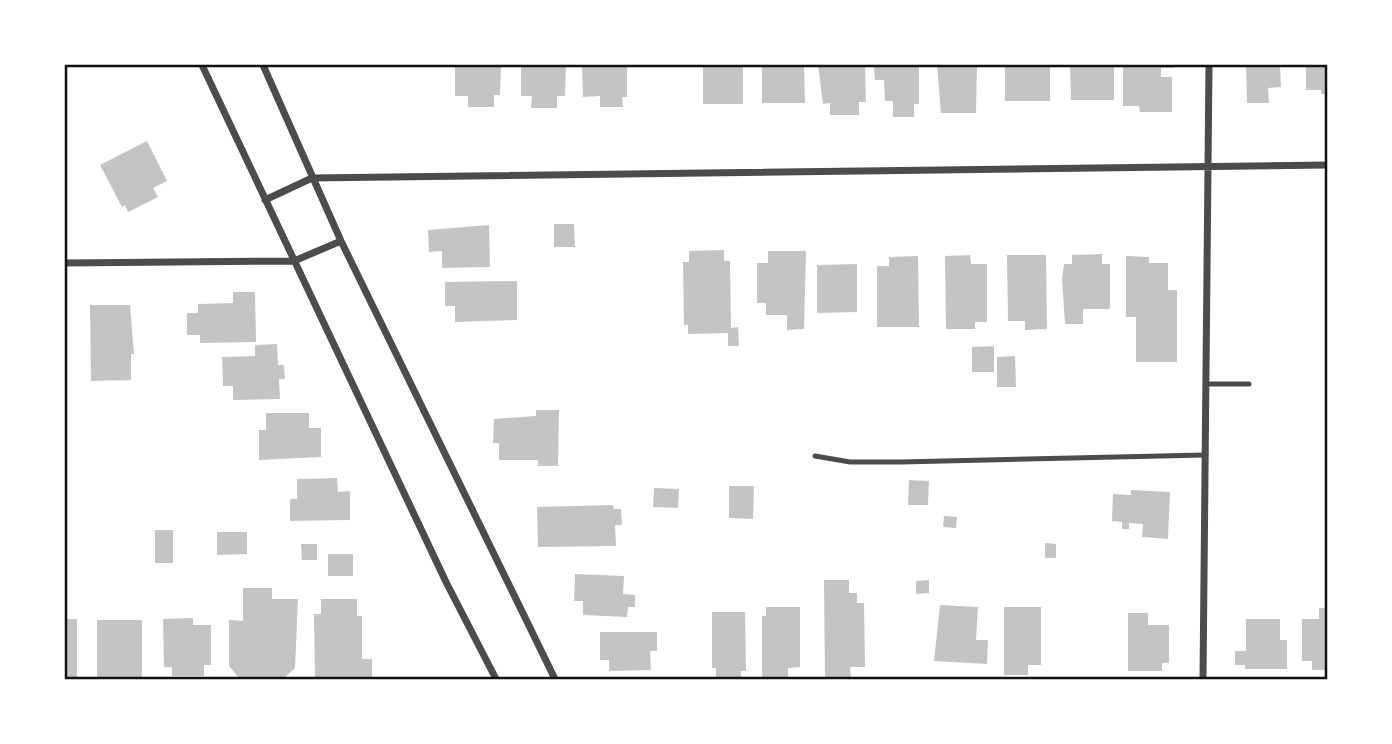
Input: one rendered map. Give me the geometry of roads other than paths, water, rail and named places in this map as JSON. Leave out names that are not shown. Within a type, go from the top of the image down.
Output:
[{"type":"street","points":[[202,65],[446,582],[496,679]]},
{"type":"street","points":[[263,65],[341,241],[555,679]]},
{"type":"street","points":[[1203,679],[1209,65]]},
{"type":"street","points":[[265,200],[312,178],[1327,165]]},
{"type":"street","points":[[65,263],[294,261],[341,241]]},
{"type":"lane","points":[[1206,384],[1249,384]]},
{"type":"lane","points":[[815,456],[850,462],[901,462],[1205,455]]}]
